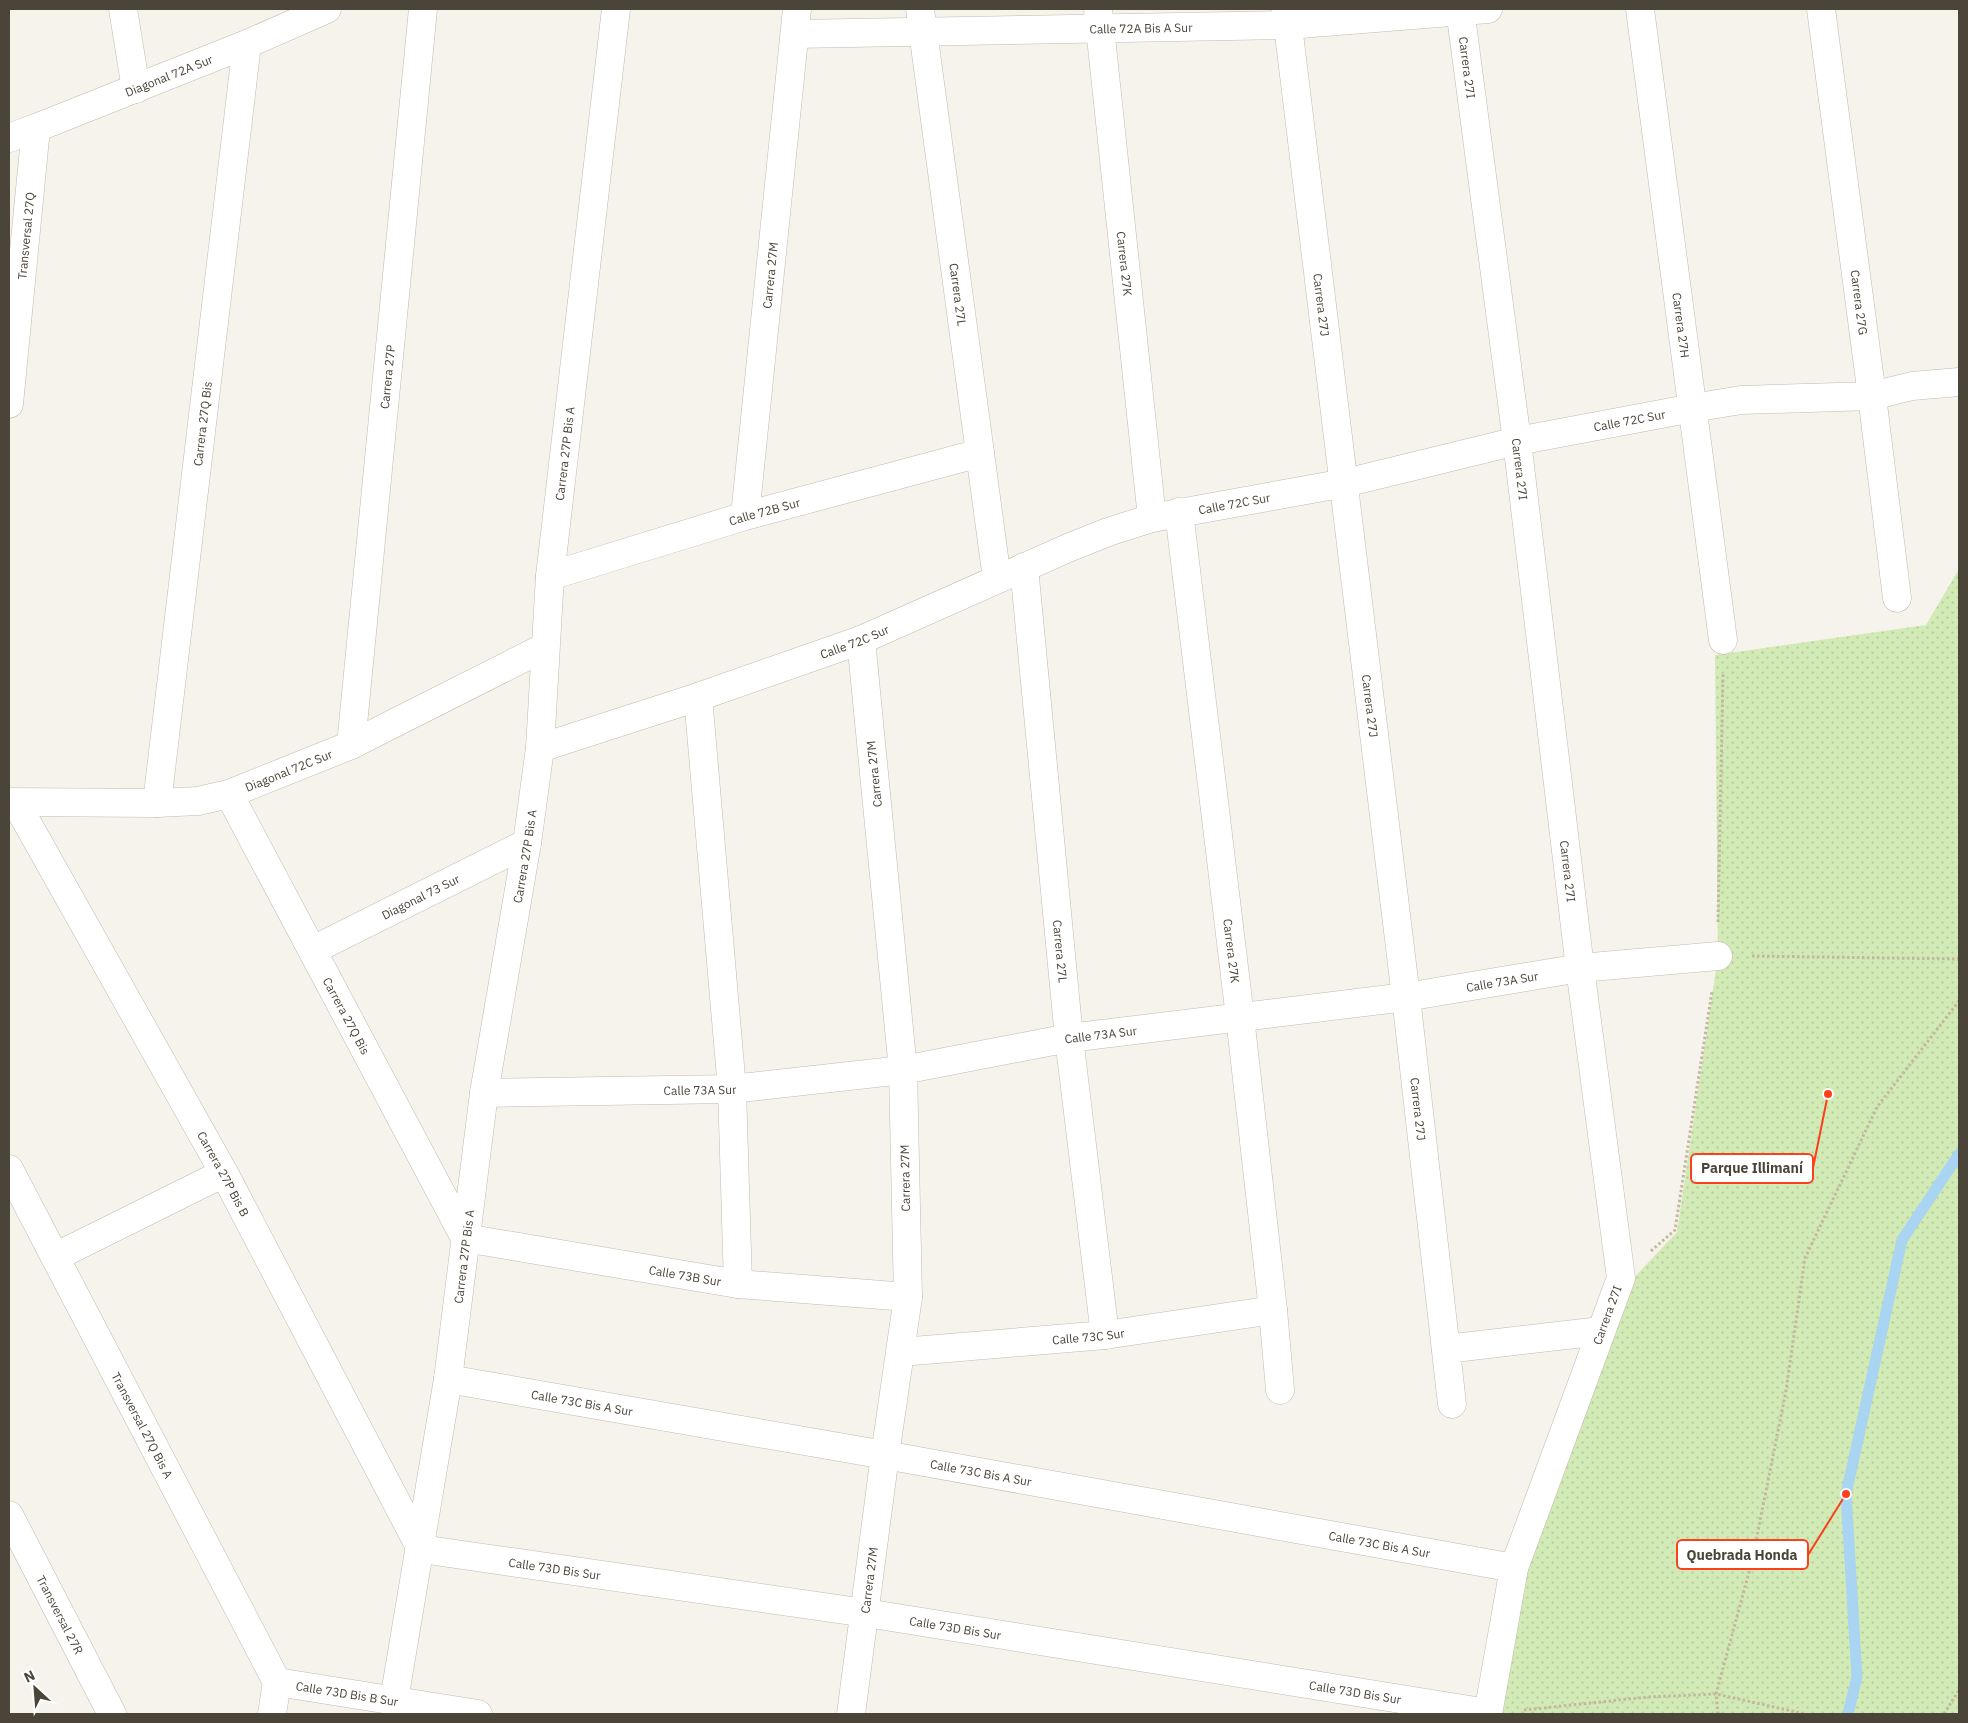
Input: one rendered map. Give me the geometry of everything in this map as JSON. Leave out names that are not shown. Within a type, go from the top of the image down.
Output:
[{"type":"street","points":[[124,9],[136,89]]},
{"type":"street","name":"Diagonal 72A Sur","points":[[9,138],[136,89],[192,64],[247,44],[327,9]]},
{"type":"street","name":"Carrera 27P","points":[[351,745],[423,9]]},
{"type":"street","name":"Carrera 27P Bis A","points":[[394,1700],[421,1550],[448,1379],[484,1093],[528,843],[540,748],[550,576],[616,9]]},
{"type":"street","name":"Calle 72A Bis A Sur","points":[[796,21],[1287,17],[1488,9]]},
{"type":"street","name":"Carrera 27H","points":[[1640,9],[1723,640]]},
{"type":"street","name":"Carrera 27G","points":[[1820,9],[1898,598]]},
{"type":"street","name":"Carrera 27I","points":[[1460,10],[1517,440],[1580,968],[1621,1278],[1514,1568],[1488,1714]]},
{"type":"street","name":"Carrera 27J","points":[[1287,17],[1406,997],[1452,1404]]},
{"type":"street","name":"Carrera 27K","points":[[1098,19],[1152,518]]},
{"type":"street","name":"Carrera 27L","points":[[922,20],[997,579]]},
{"type":"street","name":"Carrera 27M","points":[[745,516],[796,21]]},
{"type":"street","name":"Carrera 27Q Bis","points":[[157,803],[247,44]]},
{"type":"street","name":"Transversal 27Q","points":[[9,404],[36,128]]},
{"type":"street","name":"Calle 72C Sur","points":[[540,748],[698,697],[861,640],[1024,567],[1108,532],[1152,518],[1344,483],[1517,440],[1693,408],[1741,400],[1872,396],[1912,386],[1959,382]]},
{"type":"street","name":"Calle 72B Sur","points":[[550,576],[745,516],[980,454]]},
{"type":"street","name":"Carrera 27K","points":[[1179,512],[1240,1017],[1273,1310],[1280,1390]]},
{"type":"street","name":"Carrera 27L","points":[[1024,567],[1070,1038],[1105,1335]]},
{"type":"street","name":"Carrera 27M","points":[[851,1714],[908,1296],[903,1070],[861,640]]},
{"type":"street","name":"Diagonal 72C Sur","points":[[12,802],[157,803],[198,801],[229,794],[351,745],[545,648]]},
{"type":"street","points":[[698,697],[732,1089],[738,1284]]},
{"type":"street","name":"Carrera 27Q Bis","points":[[229,794],[465,1238]]},
{"type":"street","name":"Carrera 27P Bis B","points":[[12,802],[224,1173],[421,1550]]},
{"type":"street","name":"Diagonal 73 Sur","points":[[313,950],[528,843]]},
{"type":"street","name":"Calle 73A Sur","points":[[484,1093],[732,1089],[903,1070],[1070,1038],[1406,997],[1580,968],[1718,956]]},
{"type":"street","name":"Transversal 27Q Bis A","points":[[9,1169],[276,1682]]},
{"type":"street","points":[[55,1257],[224,1173]]},
{"type":"street","name":"Calle 73B Sur","points":[[465,1238],[738,1284],[908,1296]]},
{"type":"street","name":"Calle 73C Sur","points":[[901,1352],[1105,1335],[1273,1310]]},
{"type":"street","points":[[1446,1349],[1601,1331]]},
{"type":"street","name":"Calle 73C Bis A Sur","points":[[448,1379],[1514,1568]]},
{"type":"street","name":"Transversal 27R","points":[[9,1515],[112,1714]]},
{"type":"street","name":"Calle 73D Bis Sur","points":[[421,1550],[866,1613],[1488,1714]]},
{"type":"street","points":[[272,1714],[276,1682]]},
{"type":"street","name":"Calle 73D Bis B Sur","points":[[276,1682],[478,1714]]},
{"type":"path","points":[[1718,956],[1959,958]]},
{"type":"path","points":[[1718,1714],[1716,1694],[1752,1561],[1786,1392],[1805,1258],[1877,1107],[1959,1001]]},
{"type":"path","points":[[1944,1714],[1959,1690]]},
{"type":"path","points":[[1488,1714],[1648,1697],[1716,1694],[1805,1714]]},
{"type":"green space","points":[[1959,569],[1959,1714],[1498,1714],[1527,1559],[1627,1285],[1677,1232],[1718,956],[1715,655],[1926,625]]},
{"type":"waterway","points":[[1848,1714],[1857,1677],[1846,1494],[1902,1240],[1959,1154]]},
{"type":"place","name":"Parque Illimaní","points":[[1828,1094]]},
{"type":"place","name":"Quebrada Honda","points":[[1846,1494]]}]
